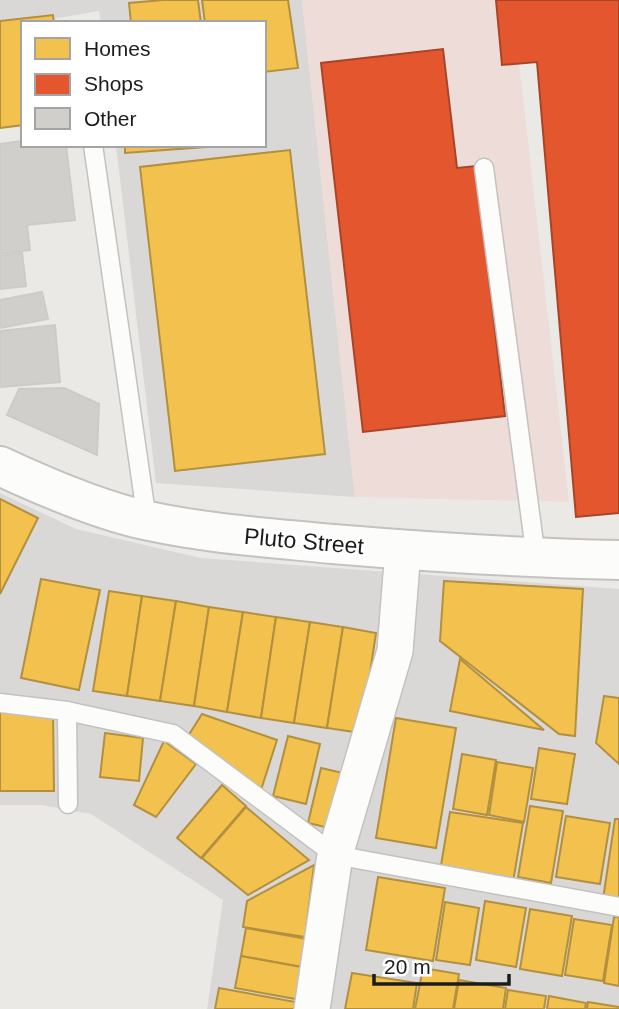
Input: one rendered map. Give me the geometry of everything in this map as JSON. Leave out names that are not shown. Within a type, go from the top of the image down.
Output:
[{"type":"street","name":"Pluto Street","points":[[0,466],[59,492],[148,521],[250,536],[403,550],[619,560]]},
{"type":"street","points":[[312,1009],[335,855],[395,651],[403,550]]},
{"type":"lane","points":[[93,147],[148,521]]},
{"type":"lane","points":[[484,168],[536,558]]},
{"type":"lane","points":[[0,703],[67,711],[173,734],[335,855],[619,907]]},
{"type":"lane","points":[[67,711],[68,804]]},
{"type":"shaded area","points":[[0,0],[302,0],[355,497],[156,483],[116,147],[266,147],[266,21],[101,21],[99,11],[41,21],[21,21],[21,24],[0,28]]},
{"type":"shaded area","points":[[302,0],[512,0],[569,502],[355,497]]},
{"type":"shaded area","points":[[0,493],[76,529],[201,558],[619,589],[619,1009],[207,1009],[223,900],[91,814],[41,805],[0,805]]},
{"type":"building: Homes","points":[[198,0],[201,21],[131,21],[129,3]]},
{"type":"building: Homes","points":[[202,0],[288,0],[298,68],[266,72],[266,21],[205,21]]},
{"type":"building: Homes","points":[[53,15],[54,21],[21,21],[21,125],[0,128],[0,21]]},
{"type":"building: Homes","points":[[125,147],[205,147],[125,153]]},
{"type":"building: Homes","points":[[290,150],[325,454],[175,471],[140,167]]},
{"type":"building: Homes","points":[[0,499],[38,518],[0,594]]},
{"type":"building: Homes","points":[[41,579],[100,590],[79,690],[21,678]]},
{"type":"building: Homes","points":[[444,581],[583,589],[575,736],[559,734],[440,641]]},
{"type":"building: Homes","points":[[109,591],[142,596],[127,696],[93,691]]},
{"type":"building: Homes","points":[[142,596],[176,601],[160,701],[127,696]]},
{"type":"building: Homes","points":[[176,601],[209,607],[194,706],[160,701]]},
{"type":"building: Homes","points":[[209,607],[243,612],[227,712],[194,706]]},
{"type":"building: Homes","points":[[243,612],[276,617],[261,718],[227,712]]},
{"type":"building: Homes","points":[[276,617],[310,622],[294,723],[261,718]]},
{"type":"building: Homes","points":[[310,622],[343,627],[327,728],[294,723]]},
{"type":"building: Homes","points":[[343,627],[376,633],[361,733],[327,728]]},
{"type":"building: Homes","points":[[460,659],[544,730],[450,711]]},
{"type":"building: Homes","points":[[604,696],[619,698],[619,764],[596,743]]},
{"type":"building: Homes","points":[[53,711],[54,791],[0,791],[0,712]]},
{"type":"building: Homes","points":[[202,714],[277,740],[261,790],[185,741]]},
{"type":"building: Homes","points":[[396,718],[456,728],[436,848],[376,838]]},
{"type":"building: Homes","points":[[105,733],[143,738],[139,781],[100,777]]},
{"type":"building: Homes","points":[[288,736],[320,744],[306,804],[273,796]]},
{"type":"building: Homes","points":[[164,741],[196,764],[156,817],[134,805]]},
{"type":"building: Homes","points":[[539,748],[575,754],[567,804],[531,799]]},
{"type":"building: Homes","points":[[462,754],[496,760],[487,815],[453,809]]},
{"type":"building: Homes","points":[[497,762],[533,768],[524,822],[489,815]]},
{"type":"building: Homes","points":[[321,768],[352,775],[338,830],[308,823]]},
{"type":"building: Homes","points":[[222,785],[246,806],[201,858],[177,838]]},
{"type":"building: Homes","points":[[530,806],[563,811],[551,883],[518,877]]},
{"type":"building: Homes","points":[[246,807],[309,860],[248,895],[202,858]]},
{"type":"building: Homes","points":[[450,812],[523,823],[513,882],[440,871]]},
{"type":"building: Homes","points":[[566,816],[610,823],[600,884],[556,877]]},
{"type":"building: Homes","points":[[615,819],[619,819],[619,902],[603,899]]},
{"type":"building: Homes","points":[[314,865],[305,937],[243,927],[247,901]]},
{"type":"building: Homes","points":[[378,877],[445,888],[433,961],[366,950]]},
{"type":"building: Homes","points":[[485,901],[526,908],[516,967],[476,960]]},
{"type":"building: Homes","points":[[445,902],[479,908],[470,965],[436,960]]},
{"type":"building: Homes","points":[[530,909],[572,916],[562,976],[520,969]]},
{"type":"building: Homes","points":[[614,917],[619,917],[619,986],[604,983]]},
{"type":"building: Homes","points":[[574,919],[612,925],[603,981],[565,975]]},
{"type":"building: Homes","points":[[246,928],[312,940],[307,968],[241,956]]},
{"type":"building: Homes","points":[[241,956],[307,968],[301,1000],[235,988]]},
{"type":"building: Homes","points":[[423,968],[459,974],[453,1009],[415,1009]]},
{"type":"building: Homes","points":[[352,973],[417,983],[413,1009],[345,1009]]},
{"type":"building: Homes","points":[[459,980],[506,988],[503,1009],[454,1009]]},
{"type":"building: Homes","points":[[219,988],[301,1003],[300,1009],[215,1009]]},
{"type":"building: Homes","points":[[508,990],[546,996],[544,1009],[505,1009]]},
{"type":"building: Homes","points":[[549,996],[586,1003],[585,1009],[547,1009]]},
{"type":"building: Homes","points":[[588,1002],[619,1007],[619,1009],[587,1009]]},
{"type":"building: Shops","points":[[496,0],[619,0],[619,513],[576,517],[537,62],[502,65]]},
{"type":"building: Shops","points":[[443,49],[457,168],[476,166],[505,416],[363,432],[321,63]]},
{"type":"building: Other","points":[[21,141],[21,147],[66,147],[75,220],[27,225],[30,250],[0,254],[0,144]]},
{"type":"building: Other","points":[[22,253],[26,286],[0,289],[0,256]]},
{"type":"building: Other","points":[[42,292],[48,319],[0,328],[0,300]]},
{"type":"building: Other","points":[[55,325],[60,382],[0,387],[0,331]]},
{"type":"building: Other","points":[[64,388],[99,404],[97,455],[7,415],[19,389]]}]
